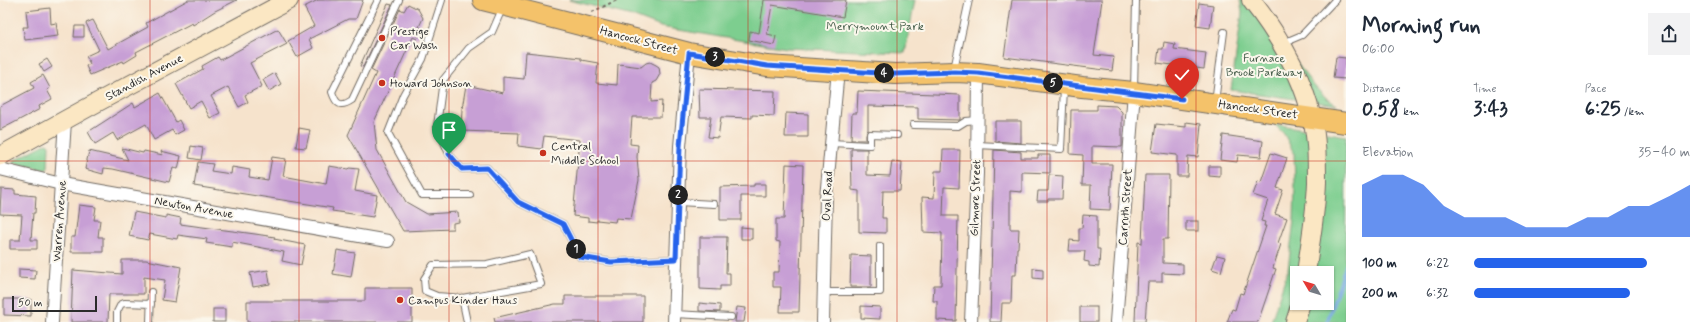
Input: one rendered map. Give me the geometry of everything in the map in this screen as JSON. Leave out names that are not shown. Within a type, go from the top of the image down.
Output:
[{"type":"main road","name":"Hancock Street","points":[[483,0],[517,5],[572,22],[689,53],[767,66],[895,74],[954,72],[978,73],[1134,92],[1346,123]]},
{"type":"street","name":"Standish Avenue","points":[[0,156],[65,121],[96,102],[289,0]]},
{"type":"street","points":[[1251,0],[1281,44],[1301,86],[1312,117],[1316,140],[1317,183],[1307,266]]},
{"type":"street","points":[[674,318],[680,146],[689,53]]},
{"type":"street","name":"Oval Road","points":[[823,322],[826,198],[838,70]]},
{"type":"street","name":"Gilmore Street","points":[[971,322],[978,120],[978,73]]},
{"type":"street","name":"Carruth Street","points":[[1116,322],[1134,92]]},
{"type":"street","name":"Warren Avenue","points":[[52,322],[65,121]]},
{"type":"street","name":"Newton Avenue","points":[[0,169],[61,184],[388,241]]},
{"type":"street","points":[[1295,322],[1299,310]]},
{"type":"lane","points":[[378,0],[332,92],[334,100],[339,104],[345,105],[352,100],[399,0]]},
{"type":"lane","points":[[442,0],[423,59],[403,95],[388,133],[422,195],[470,195]]},
{"type":"lane","points":[[954,72],[970,0]]},
{"type":"lane","points":[[1134,92],[1136,0]]},
{"type":"lane","points":[[1281,44],[1302,35],[1334,0]]},
{"type":"lane","points":[[517,5],[492,32],[468,48],[443,80],[436,126],[449,154],[462,169],[487,168],[518,202],[563,224],[580,257],[611,262],[676,259]]},
{"type":"lane","points":[[1214,103],[1224,32]]},
{"type":"lane","points":[[977,145],[1060,149],[1064,84]]},
{"type":"lane","points":[[913,125],[958,126],[966,121],[978,120]]},
{"type":"lane","points":[[831,143],[869,146],[870,134],[898,134]]},
{"type":"lane","points":[[678,202],[714,204]]},
{"type":"lane","points":[[824,292],[880,292],[880,246]]},
{"type":"lane","points":[[530,254],[541,284],[462,298],[437,296],[426,291],[424,279],[433,266],[488,264],[530,254]]},
{"type":"lane","points":[[150,322],[151,292]]},
{"type":"lane","points":[[462,298],[467,322]]},
{"type":"lane","points":[[117,322],[117,312],[121,304],[151,304]]},
{"type":"lane","points":[[674,318],[731,317]]},
{"type":"path","points":[[572,22],[617,0]]},
{"type":"green space","name":"Merrymount Park","points":[[569,0],[915,0],[905,53],[787,48],[661,27],[632,16]]},
{"type":"green space","name":"Furnace Brook Parkway","points":[[1240,0],[1259,0],[1304,73],[1314,86],[1337,105],[1231,90],[1242,13]]},
{"type":"green space","points":[[1274,124],[1346,136],[1345,322],[1271,322],[1288,269],[1294,220],[1294,153],[1284,134]]},
{"type":"green space","points":[[47,143],[49,145],[48,168],[46,170],[13,163],[13,161]]},
{"type":"building","points":[[188,0],[237,0],[215,11],[193,25],[192,23],[136,52],[137,55],[124,63],[123,61],[90,75],[86,66],[90,64],[86,56],[99,50],[86,23],[93,20],[108,49],[148,27],[146,23]]},
{"type":"building","points":[[318,0],[363,0],[356,19],[348,19],[309,39],[313,48],[297,57],[288,41],[314,26],[304,7]]},
{"type":"building","points":[[764,0],[846,0],[843,17],[772,5],[767,34],[776,36],[774,45],[749,40],[750,31],[759,33]]},
{"type":"building","points":[[1012,0],[1102,0],[1094,55],[1114,57],[1112,71],[1004,57]]},
{"type":"building","points":[[1199,3],[1213,5],[1210,28],[1196,26]]},
{"type":"building","points":[[388,4],[392,5],[363,67],[360,66]]},
{"type":"building","name":"Howard Johnson","points":[[408,4],[418,9],[423,18],[419,27],[422,28],[417,39],[413,37],[374,122],[377,150],[406,202],[427,214],[458,212],[459,222],[453,223],[453,229],[403,231],[348,135],[376,73],[371,70],[400,9],[404,11]]},
{"type":"building","points":[[50,8],[51,24],[56,23],[58,36],[25,40],[23,27],[28,27],[26,11]]},
{"type":"building","points":[[75,26],[84,26],[84,37],[74,37]]},
{"type":"building","points":[[278,29],[287,44],[250,63],[262,86],[245,95],[248,102],[239,107],[228,87],[211,96],[220,113],[210,118],[201,101],[189,108],[176,84],[203,69],[202,66],[218,57],[220,60]]},
{"type":"building","points":[[1164,42],[1175,44],[1174,49],[1206,53],[1204,69],[1157,63],[1159,49],[1163,49]]},
{"type":"building","points":[[526,52],[581,58],[581,60],[598,63],[596,83],[617,85],[618,64],[641,67],[650,62],[659,67],[660,74],[656,81],[652,83],[651,102],[662,101],[661,117],[632,117],[630,144],[638,145],[637,157],[639,180],[631,219],[616,218],[615,222],[597,220],[597,222],[588,221],[588,218],[573,216],[580,140],[544,136],[542,149],[518,146],[519,133],[461,131],[462,109],[466,85],[503,93],[503,77],[524,79]]},
{"type":"building","points":[[1336,57],[1346,58],[1346,79],[1333,78]]},
{"type":"building","points":[[47,59],[52,67],[44,72],[39,64]]},
{"type":"building","points":[[275,73],[281,84],[269,91],[263,80]]},
{"type":"building","points":[[43,75],[50,88],[47,90],[52,99],[39,106],[40,109],[0,130],[0,106],[34,88],[31,82]]},
{"type":"building","points":[[699,89],[775,91],[774,116],[752,115],[752,118],[721,117],[718,138],[708,137],[711,117],[700,117]]},
{"type":"building","points":[[858,91],[960,95],[960,120],[918,119],[918,107],[868,106],[868,130],[866,140],[851,140],[852,113],[857,113]]},
{"type":"building","points":[[160,93],[176,122],[179,120],[184,130],[175,135],[172,130],[154,140],[146,124],[117,140],[113,133],[95,144],[88,132],[133,103],[135,107]]},
{"type":"building","points":[[1097,105],[1116,106],[1122,112],[1122,147],[1092,146],[1092,164],[1112,164],[1110,210],[1090,209],[1091,185],[1082,185],[1083,155],[1070,154],[1071,110],[1097,110]]},
{"type":"building","points":[[786,113],[808,114],[808,137],[785,137]]},
{"type":"building","points":[[995,121],[1021,121],[1021,143],[995,141]]},
{"type":"building","points":[[1186,122],[1201,124],[1198,157],[1188,156],[1187,176],[1177,176],[1177,155],[1152,152],[1156,124],[1186,127]]},
{"type":"building","points":[[299,128],[310,130],[306,148],[296,147]]},
{"type":"building","points":[[1223,135],[1263,141],[1261,157],[1238,155],[1237,162],[1220,160]]},
{"type":"building","points":[[191,146],[203,148],[201,160],[189,158]]},
{"type":"building","points":[[122,148],[143,153],[144,151],[163,155],[161,151],[181,156],[178,169],[173,168],[169,182],[113,169],[104,168],[103,174],[85,169],[89,151],[128,160]]},
{"type":"building","points":[[851,149],[867,149],[867,175],[890,176],[892,161],[902,162],[900,191],[883,191],[882,218],[886,218],[886,233],[859,232],[859,191],[852,190]]},
{"type":"building","points":[[943,150],[960,150],[959,188],[944,187],[943,216],[958,216],[956,321],[937,320],[937,301],[933,301],[934,285],[941,285],[942,233],[923,232],[922,197],[934,198],[935,171],[942,171]]},
{"type":"building","points":[[994,150],[1021,152],[1021,158],[1038,158],[1038,155],[1050,155],[1050,173],[1022,172],[1022,192],[1010,191],[1010,229],[1019,229],[1018,248],[1016,275],[1012,275],[1011,303],[1002,303],[1001,322],[990,322]]},
{"type":"building","points":[[1271,153],[1287,158],[1277,188],[1283,190],[1275,214],[1287,218],[1278,243],[1281,244],[1273,268],[1276,269],[1258,322],[1227,322],[1232,309],[1235,310],[1240,293],[1243,294],[1266,226],[1264,226],[1265,222],[1261,221],[1268,200],[1253,195],[1258,181],[1261,182]]},
{"type":"building","points":[[272,157],[286,159],[283,176],[326,184],[329,166],[359,169],[355,191],[377,195],[373,217],[332,211],[333,208],[194,186],[198,162],[213,164],[211,171],[231,174],[232,167],[250,170],[249,177],[268,180]]},
{"type":"building","points":[[786,164],[803,165],[799,312],[780,312],[781,287],[773,287],[773,272],[779,272],[780,242],[776,241],[776,219],[784,219]]},
{"type":"building","points":[[1209,166],[1220,166],[1220,177],[1209,176]]},
{"type":"building","points":[[1049,175],[1063,176],[1062,199],[1037,201],[1038,191],[1048,191]]},
{"type":"building","points":[[1145,175],[1169,175],[1168,239],[1163,239],[1163,263],[1183,264],[1183,274],[1162,273],[1162,282],[1148,282],[1145,322],[1135,322],[1138,242],[1142,243]]},
{"type":"building","points":[[754,184],[765,184],[765,196],[741,196],[741,220],[720,220],[720,187],[754,186]]},
{"type":"building","points":[[1,189],[15,190],[15,194],[36,196],[31,240],[37,240],[37,249],[10,249],[10,240],[20,240],[22,215],[0,214]]},
{"type":"building","points":[[79,205],[96,207],[94,220],[100,220],[98,237],[103,237],[103,252],[71,252],[71,237],[75,237]]},
{"type":"building","points":[[134,212],[166,218],[166,215],[181,218],[180,224],[275,237],[274,239],[305,245],[301,265],[282,261],[284,252],[232,242],[232,247],[206,243],[207,239],[178,235],[177,239],[150,234],[148,240],[129,236]]},
{"type":"building","points":[[1083,215],[1097,216],[1097,249],[1100,249],[1099,267],[1089,266],[1089,262],[1084,261],[1085,251],[1069,251],[1070,240],[1079,241],[1079,228],[1082,228]]},
{"type":"building","points":[[1186,221],[1198,221],[1198,231],[1186,231]]},
{"type":"building","points":[[741,227],[752,228],[752,239],[741,239]]},
{"type":"building","points":[[700,237],[727,237],[726,273],[730,273],[730,286],[720,286],[720,290],[700,289]]},
{"type":"building","points":[[337,250],[355,253],[351,277],[333,274]]},
{"type":"building","points":[[851,255],[871,256],[871,287],[850,287]]},
{"type":"building","points":[[1217,255],[1225,257],[1221,272],[1212,269]]},
{"type":"building","points":[[122,260],[146,260],[181,267],[175,302],[162,300],[165,280],[144,277],[144,294],[109,294],[108,322],[71,322],[73,270],[122,274]]},
{"type":"building","points":[[1033,268],[1043,269],[1043,279],[1033,278]]},
{"type":"building","points":[[19,269],[36,270],[35,279],[19,278]]},
{"type":"building","points":[[268,270],[270,284],[253,287],[250,273]]},
{"type":"building","points":[[365,288],[412,288],[412,322],[247,322],[247,301],[365,301]]},
{"type":"building","points":[[565,296],[643,296],[643,322],[495,322],[494,318],[555,304],[565,304]]},
{"type":"building","points":[[4,299],[31,299],[31,316],[4,315]]},
{"type":"building","points":[[699,303],[720,305],[720,312],[699,311]]},
{"type":"building","points":[[861,306],[880,307],[880,319],[861,318]]},
{"type":"building","points":[[737,307],[746,308],[744,322],[735,322]]},
{"type":"building","points":[[1080,307],[1097,307],[1097,322],[1080,322]]},
{"type":"building","points":[[213,309],[225,309],[225,322],[213,322]]},
{"type":"waterway","points":[[1327,322],[1346,265]]},
{"type":"place","name":"Prestige Car Wash","points":[[382,38]]},
{"type":"place","name":"Howard Johnson","points":[[382,83]]},
{"type":"place","name":"Central Middle School","points":[[543,153]]},
{"type":"place","name":"Campus Kinder Haus","points":[[400,300]]},
{"type":"route","points":[[449,154],[462,169],[487,168],[518,202],[563,224],[580,257],[611,262],[676,259],[680,146],[689,53],[767,66],[895,74],[954,72],[978,73],[1182,99]]}]
